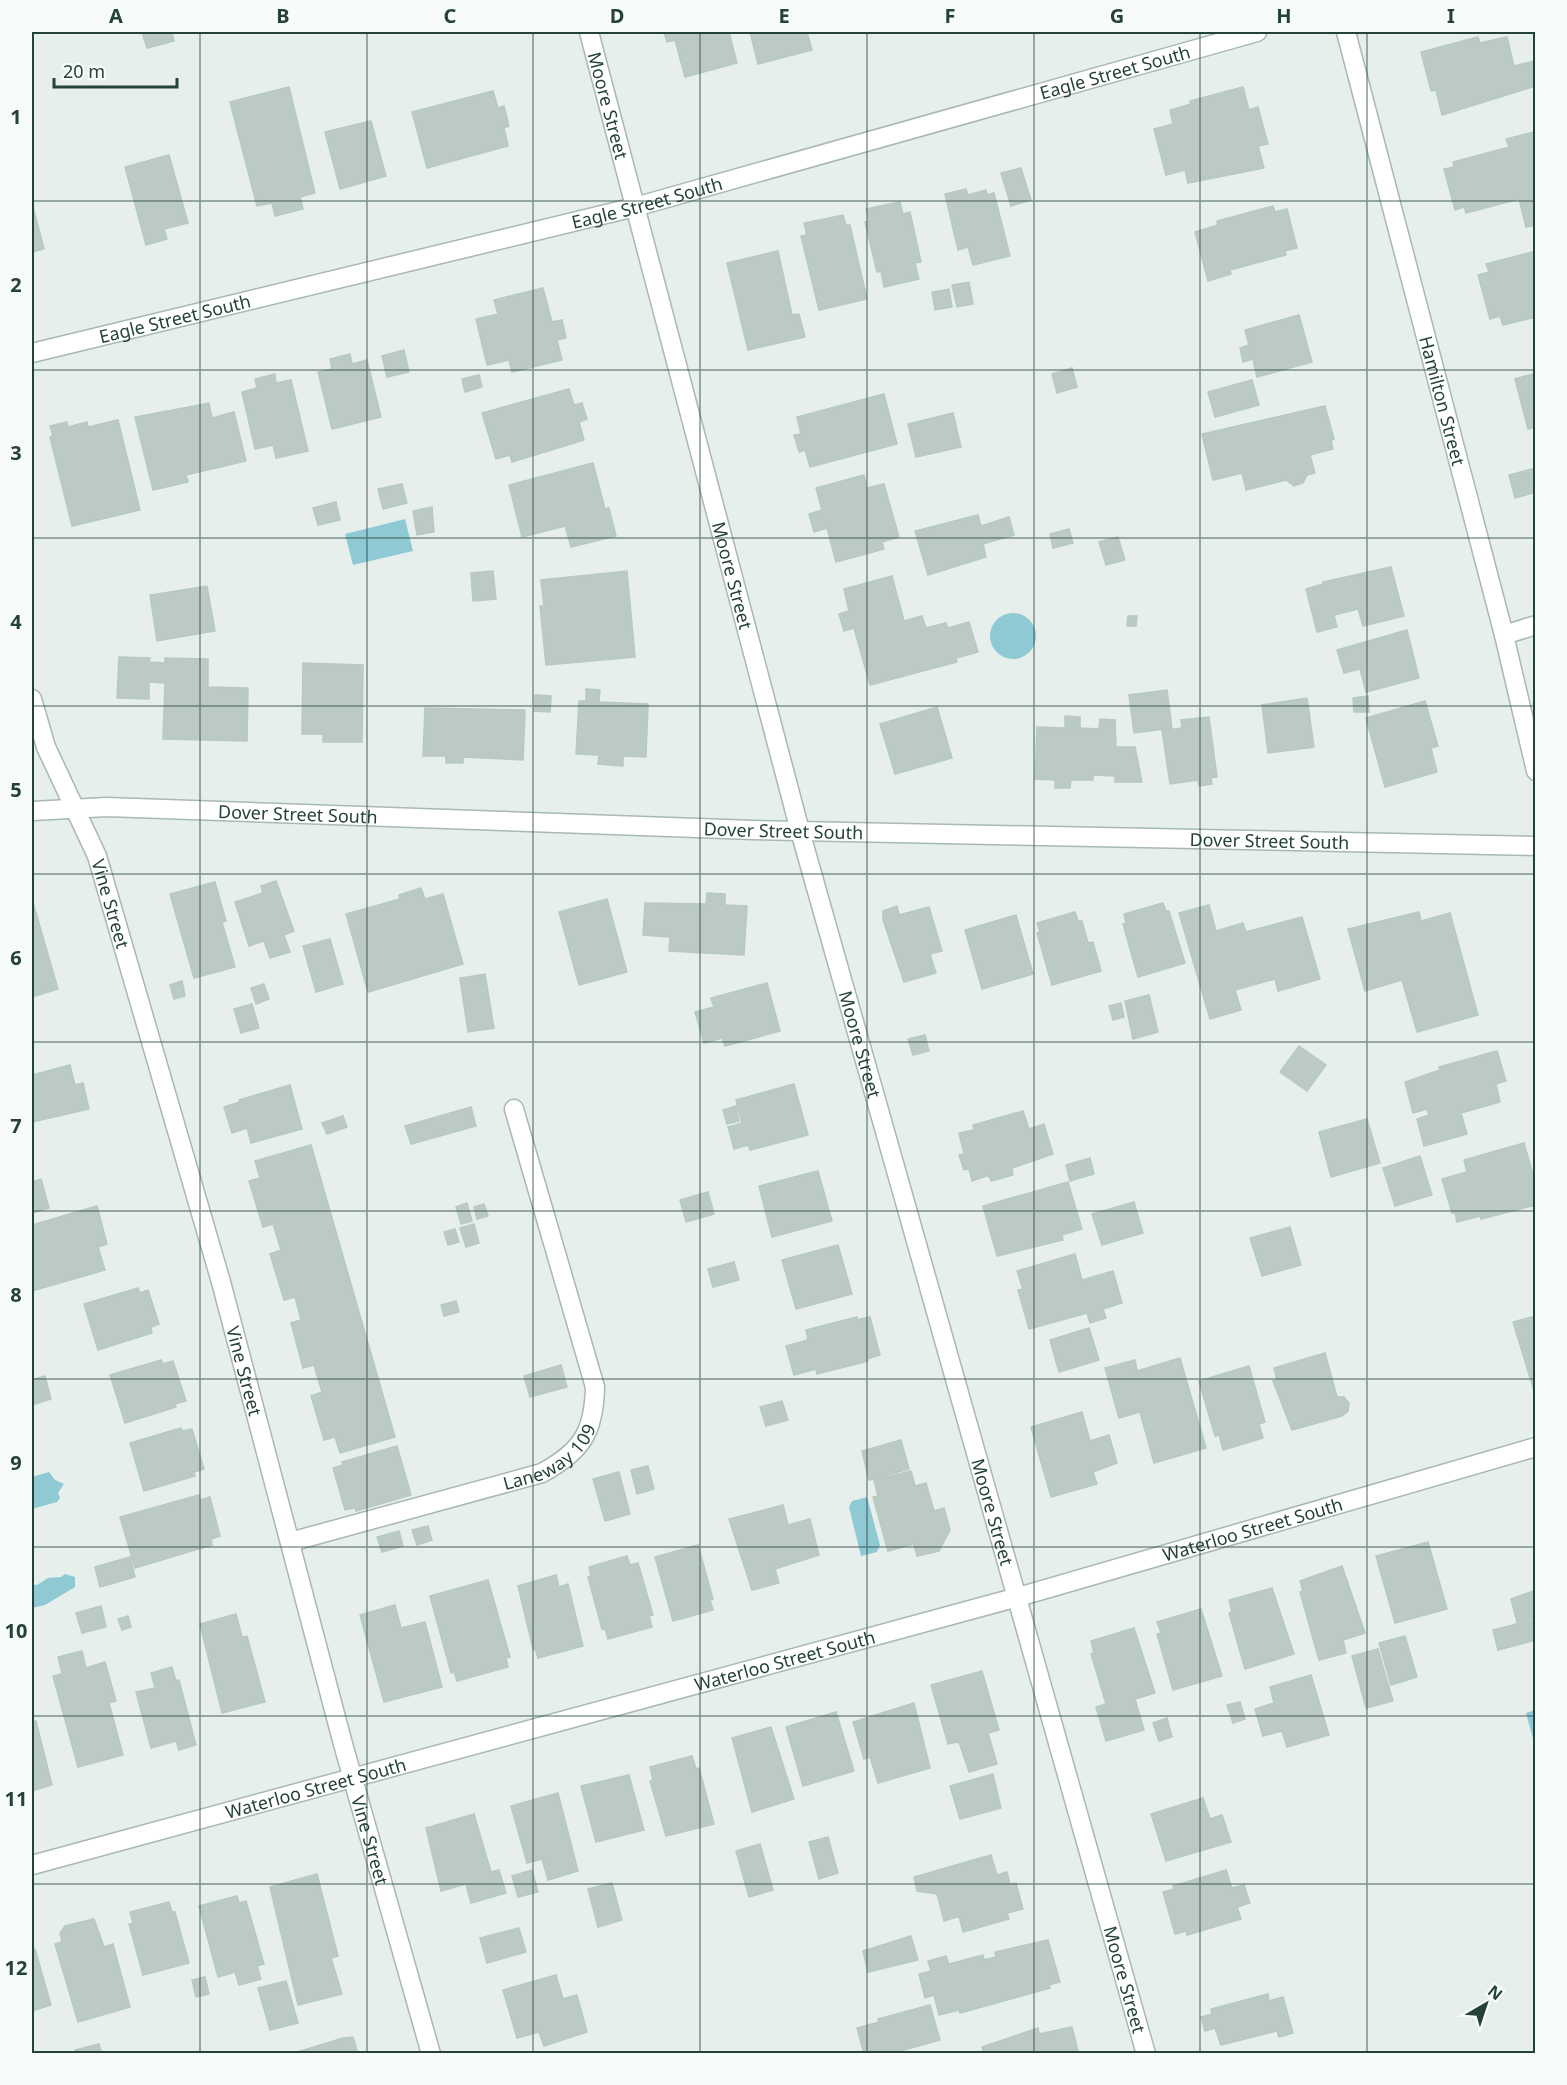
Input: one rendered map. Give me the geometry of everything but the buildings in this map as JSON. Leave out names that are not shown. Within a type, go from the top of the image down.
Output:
[{"type":"street","name":"Moore Street","points":[[590,32],[800,831],[1146,2054]]},
{"type":"street","name":"Eagle Street South","points":[[32,352],[635,207],[1257,32]]},
{"type":"street","name":"Hamilton Street","points":[[1346,32],[1504,635],[1536,771]]},
{"type":"street","points":[[1504,635],[1536,626]]},
{"type":"street","name":"Vine Street","points":[[32,699],[46,747],[97,856],[221,1282],[353,1776],[431,2054]]},
{"type":"street","name":"Dover Street South","points":[[32,811],[73,808],[800,831],[1536,846]]},
{"type":"street","name":"Laneway 109","points":[[290,1542],[542,1473],[566,1460],[584,1439],[595,1414],[595,1387],[514,1109]]},
{"type":"street","name":"Waterloo Street South","points":[[32,1865],[1018,1597],[1536,1446]]},
{"type":"water","points":[[405,519],[413,551],[353,565],[345,534]]},
{"type":"water","points":[[1013,613],[1029,620],[1036,636],[1029,652],[1013,659],[997,652],[990,636],[997,620]]},
{"type":"water","points":[[49,1472],[55,1480],[64,1484],[58,1493],[60,1498],[57,1502],[32,1509],[32,1477]]},
{"type":"water","points":[[867,1497],[880,1545],[877,1552],[861,1556],[849,1507],[852,1501]]},
{"type":"water","points":[[65,1574],[75,1577],[75,1587],[45,1605],[32,1608],[32,1584],[37,1585],[48,1578],[61,1577]]},
{"type":"water","points":[[1535,1710],[1535,1742],[1534,1742],[1526,1713]]}]
